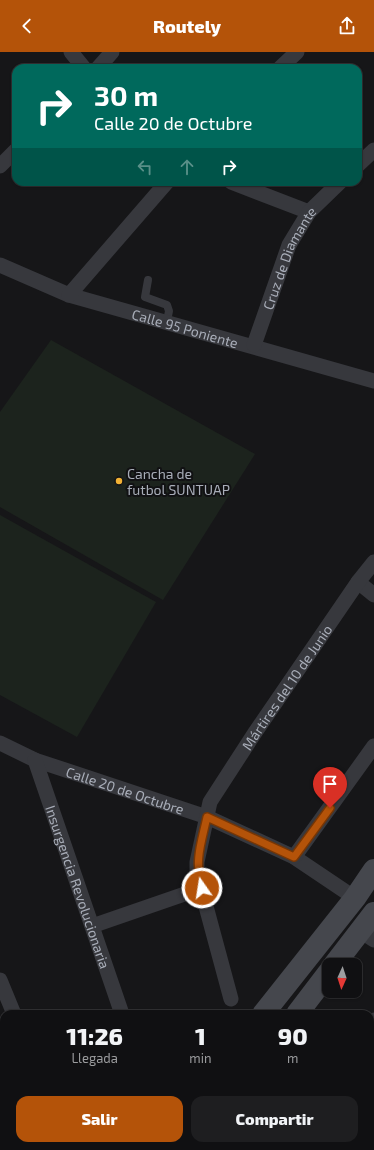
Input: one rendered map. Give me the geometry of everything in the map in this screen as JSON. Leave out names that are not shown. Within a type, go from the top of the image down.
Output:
[{"type":"main road","points":[[266,1010],[355,898],[374,870]]},
{"type":"main road","points":[[340,958],[371,923]]},
{"type":"main road","points":[[299,1010],[322,981]]},
{"type":"street","points":[[71,52],[81,64]]},
{"type":"street","points":[[102,64],[112,52]]},
{"type":"street","points":[[284,64],[297,52]]},
{"type":"street","points":[[362,161],[374,150]]},
{"type":"street","points":[[0,166],[12,154]]},
{"type":"street","points":[[69,295],[164,186]]},
{"type":"street","points":[[241,186],[309,212]]},
{"type":"street","name":"Cruz de Diamante","points":[[254,345],[289,245],[309,212],[336,186]]},
{"type":"street","name":"Calle 95 Poniente","points":[[0,264],[69,295],[254,345],[374,381]]},
{"type":"street","name":"Mártires del 10 de Junio","points":[[231,999],[197,872],[197,862],[210,802],[254,734],[358,582],[374,562]]},
{"type":"street","points":[[358,582],[374,596]]},
{"type":"street","name":"Calle 20 de Octubre","points":[[0,743],[35,760],[207,817],[294,857],[355,898]]},
{"type":"street","points":[[294,857],[374,746]]},
{"type":"street","name":"Insurgencia Revolucionaria","points":[[35,760],[121,1010]]},
{"type":"street","points":[[92,926],[202,888]]},
{"type":"street","points":[[0,980],[8,1009]]},
{"type":"lane","points":[[148,280],[145,297],[167,305],[167,321]]},
{"type":"shaded area","name":"Cancha de futbol SUNTUAP","points":[[51,340],[255,454],[163,600],[0,507],[0,412]]},
{"type":"shaded area","points":[[0,515],[156,602],[77,737],[0,695]]},
{"type":"place","name":"Cancha de futbol SUNTUAP","points":[[119,481]]},
{"type":"route","points":[[202,888],[197,872],[197,862],[207,817],[294,857],[330,808]]}]
